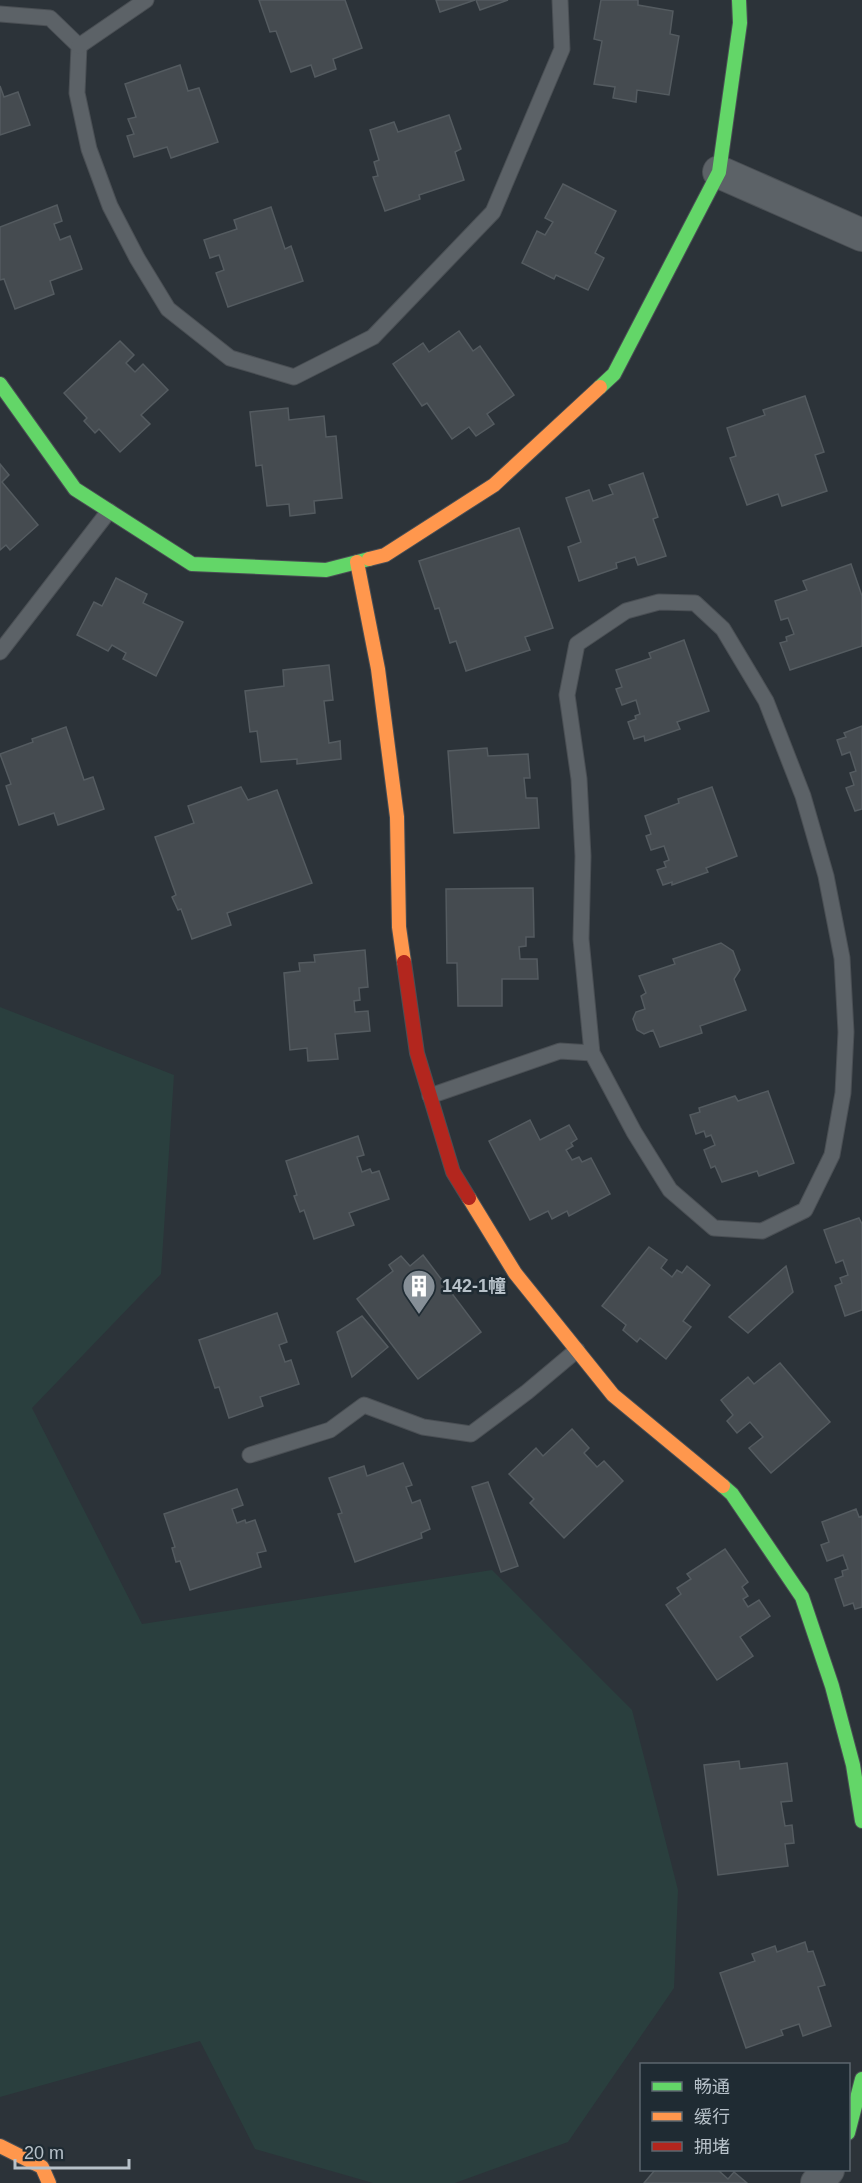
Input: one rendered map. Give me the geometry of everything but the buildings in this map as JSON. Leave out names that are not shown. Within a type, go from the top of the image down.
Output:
[{"type":"street","points":[[0,384],[75,489],[192,564],[326,570],[385,555],[494,485],[614,374],[719,171],[740,23],[739,0]]},
{"type":"street","points":[[719,171],[862,235]]},
{"type":"street","points":[[357,562],[378,669],[397,817],[399,927],[417,1053],[453,1172],[515,1273],[613,1395],[732,1494],[802,1598],[832,1686],[854,1764],[862,1821]]},
{"type":"street","points":[[850,2129],[862,2079]]},
{"type":"street","points":[[0,2146],[42,2168],[49,2183]]},
{"type":"street","points":[[817,2183],[826,2171]]},
{"type":"lane","points":[[79,46],[146,0]]},
{"type":"lane","points":[[0,14],[50,18],[79,46],[77,93],[89,149],[110,206],[137,258],[168,309],[230,358],[294,377],[373,337],[494,212],[562,49],[560,0]]},
{"type":"lane","points":[[0,652],[109,511]]},
{"type":"lane","points":[[659,602],[695,603],[723,629],[766,701],[803,796],[826,876],[842,958],[846,1032],[843,1094],[831,1155],[805,1210],[762,1231],[714,1228],[670,1190],[634,1132],[592,1053],[581,939],[584,856],[579,779],[567,695],[577,644],[626,611],[659,602]]},
{"type":"lane","points":[[429,1096],[560,1051],[592,1053]]},
{"type":"lane","points":[[250,1455],[330,1430],[364,1406],[423,1427],[471,1434],[527,1392],[577,1350]]},
{"type":"green space","points":[[0,1007],[174,1075],[161,1274],[32,1408],[142,1624],[492,1570],[632,1710],[678,1890],[674,1988],[568,2142],[455,2183],[373,2183],[255,2149],[200,2041],[0,2097]]},
{"type":"traffic: fast","points":[[600,387],[614,374],[719,172],[740,23],[739,0]]},
{"type":"traffic: fast","points":[[0,384],[75,489],[192,564],[326,570],[369,559]]},
{"type":"traffic: fast","points":[[723,1486],[732,1494],[802,1597],[832,1686],[853,1765],[862,1821]]},
{"type":"traffic: fast","points":[[850,2125],[862,2079]]},
{"type":"traffic: slow","points":[[369,559],[385,555],[494,485],[600,387]]},
{"type":"traffic: slow","points":[[357,562],[378,669],[397,817],[399,927],[404,962]]},
{"type":"traffic: slow","points":[[469,1198],[515,1273],[613,1395],[723,1486]]},
{"type":"traffic: slow","points":[[0,2146],[42,2167],[49,2183]]},
{"type":"traffic: jam","points":[[404,962],[417,1053],[453,1172],[469,1198]]},
{"type":"place","name":"142-1幢","points":[[419,1315]]}]
